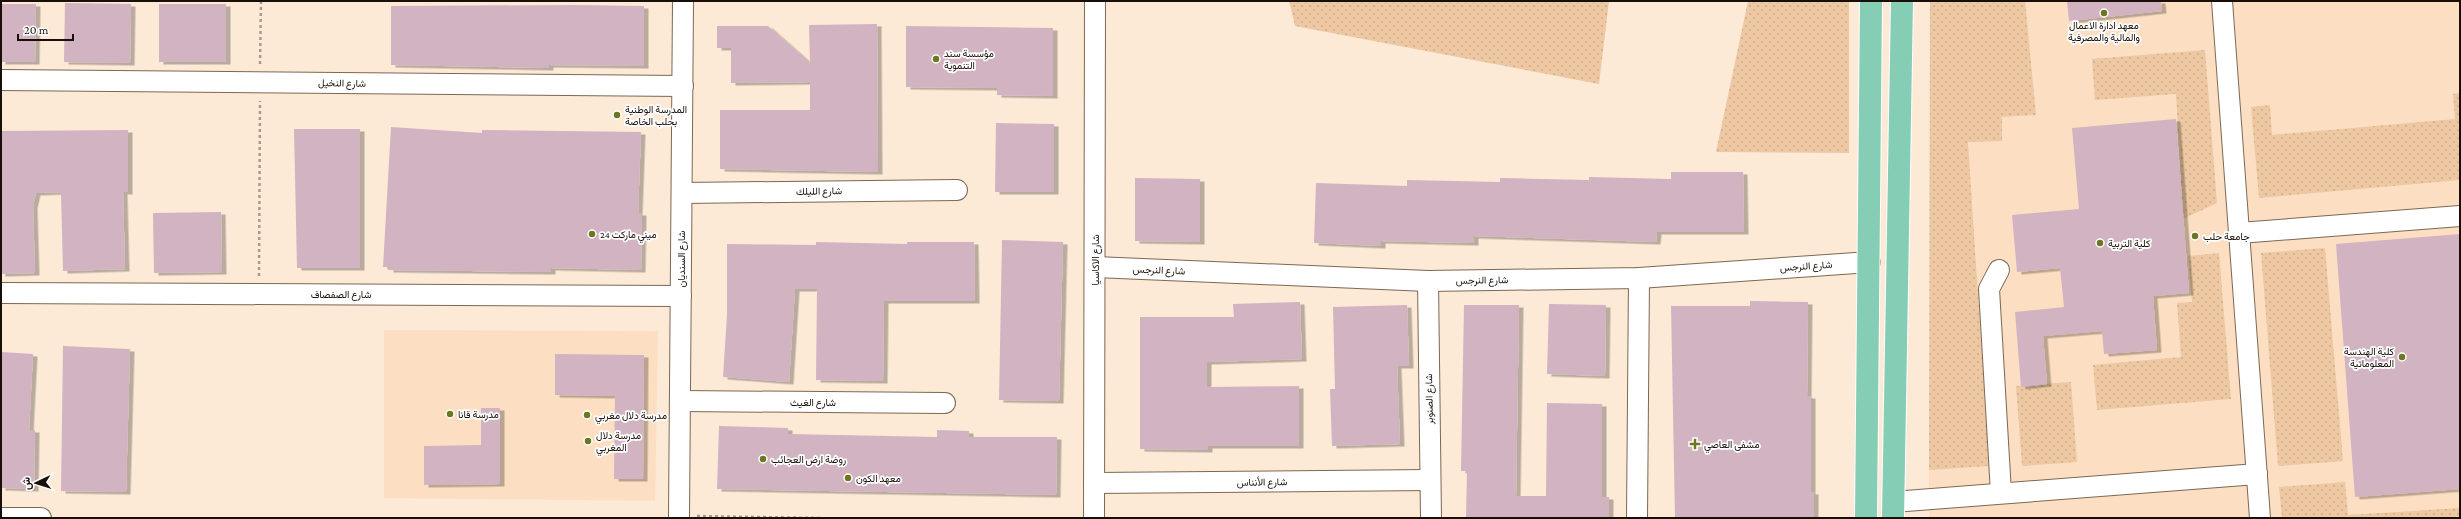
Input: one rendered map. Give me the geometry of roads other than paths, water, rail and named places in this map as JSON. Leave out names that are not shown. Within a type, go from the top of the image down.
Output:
[{"type":"main road","points":[[1866,518],[1870,262],[1871,1]]},
{"type":"main road","points":[[1893,510],[1902,1]]},
{"type":"street","name":"شارع السنديان","points":[[679,517],[684,1]]},
{"type":"street","name":"شارع الاكاسيا","points":[[1094,518],[1095,1]]},
{"type":"street","points":[[2222,1],[2260,518]]},
{"type":"street","name":"شارع النخيل","points":[[1,80],[683,86]]},
{"type":"street","name":"شارع الليلك","points":[[682,192],[957,190]]},
{"type":"street","points":[[2239,233],[2460,216]]},
{"type":"street","name":"شارع النرجس","points":[[1095,267],[1428,281],[1639,278],[1870,262]]},
{"type":"street","points":[[1999,270],[1989,289],[2001,493]]},
{"type":"street","points":[[1637,518],[1639,278]]},
{"type":"street","name":"شارع الصنوبر","points":[[1428,281],[1431,518]]},
{"type":"street","name":"شارع الصفصاف","points":[[1,293],[681,296]]},
{"type":"street","name":"شارع الغيث","points":[[680,401],[945,403]]},
{"type":"street","points":[[1893,510],[2001,493],[2257,474]]},
{"type":"street","name":"شارع الأنناس","points":[[1094,483],[1430,480]]},
{"type":"street","points":[[1,518],[41,518]]},
{"type":"place","name":"معهد ادارة الاعمال والمالية والمصرفية","points":[[2104,13]]},
{"type":"place","name":"مؤسسة سند التنموية","points":[[936,59]]},
{"type":"place","name":"المدرسة الوطنية بحلب الخاصة","points":[[617,115]]},
{"type":"place","name":"ميني ماركت 24","points":[[592,234]]},
{"type":"place","name":"جامعة حلب","points":[[2195,236]]},
{"type":"place","name":"كلية التربية","points":[[2100,243]]},
{"type":"place","name":"كلية الهندسة المعلوماتية","points":[[2402,357]]},
{"type":"place","name":"مدرسة قانا","points":[[450,414]]},
{"type":"place","name":"مدرسة دلال مغربي","points":[[587,415]]},
{"type":"place","name":"مدرسة دلال المغربي","points":[[588,441]]},
{"type":"place","name":"مشفى العاصي","points":[[1695,444]]},
{"type":"place","name":"روضة ارض العجائب","points":[[763,459]]},
{"type":"place","name":"معهد الكون","points":[[848,478]]}]
